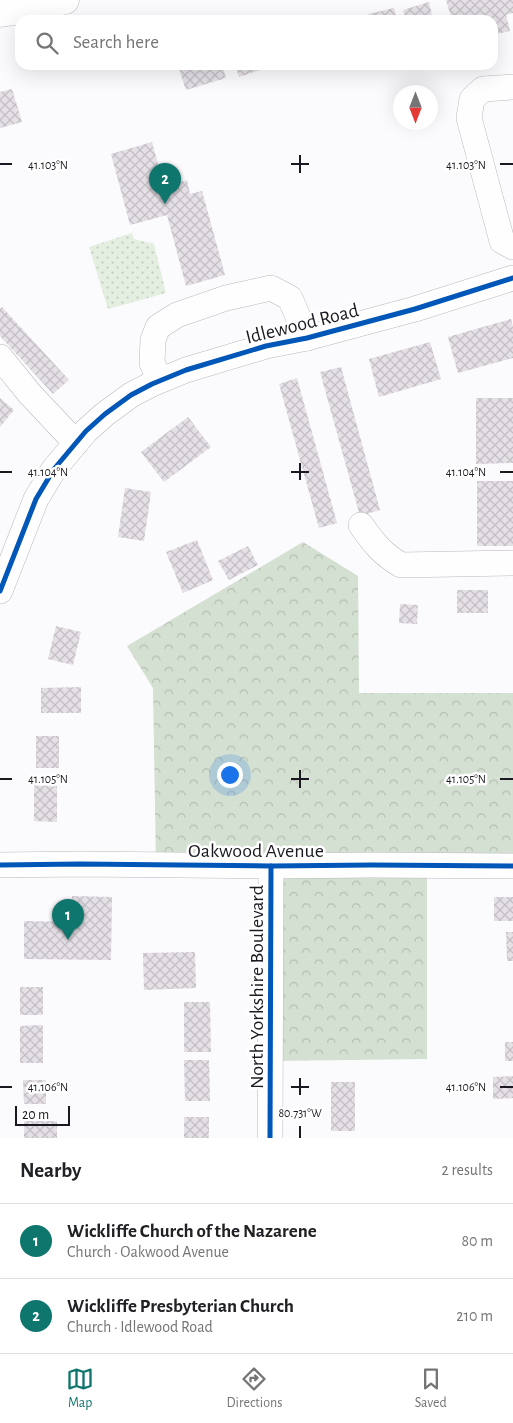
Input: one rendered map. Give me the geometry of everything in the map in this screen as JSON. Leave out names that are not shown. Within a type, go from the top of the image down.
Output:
[{"type":"main road","points":[[0,13],[65,0]]},
{"type":"street","points":[[513,87],[483,89],[472,99],[469,118],[502,241],[513,247]]},
{"type":"street","name":"Idlewood Road","points":[[0,591],[8,544],[54,469],[86,431],[131,395],[160,380],[186,370],[266,346],[307,338],[415,309],[513,278]]},
{"type":"street","points":[[160,380],[152,363],[153,340],[158,327],[177,315],[226,298],[271,288],[290,298],[307,338]]},
{"type":"street","points":[[0,357],[29,393],[76,443]]},
{"type":"street","points":[[361,525],[372,541],[387,557],[401,565],[513,563]]},
{"type":"street","name":"Oakwood Avenue","points":[[0,865],[271,866],[372,864],[513,866]]},
{"type":"street","name":"North Yorkshire Boulevard","points":[[270,1138],[271,866]]},
{"type":"shaded area","points":[[132,233],[134,239],[154,244],[166,293],[108,309],[89,247]]},
{"type":"green space","points":[[303,542],[358,576],[359,693],[513,693],[513,866],[427,865],[427,1059],[271,1061],[271,867],[156,865],[153,688],[127,646]]},
{"type":"building","points":[[446,0],[513,0],[513,13],[506,15],[510,31],[498,34],[498,15],[450,15]]},
{"type":"building","points":[[429,2],[432,15],[404,15],[403,10]]},
{"type":"building","points":[[394,8],[396,15],[368,15]]},
{"type":"building","points":[[179,70],[224,70],[226,78],[186,90]]},
{"type":"building","points":[[237,70],[260,70],[239,77]]},
{"type":"building","points":[[12,89],[22,122],[0,128],[0,92]]},
{"type":"building","points":[[152,142],[164,186],[187,180],[190,194],[202,191],[225,275],[186,286],[167,215],[130,225],[111,154]]},
{"type":"building","points":[[2,307],[69,380],[53,394],[0,336],[0,309]]},
{"type":"building","points":[[511,319],[513,327],[513,358],[458,373],[448,337]]},
{"type":"building","points":[[430,342],[441,379],[379,397],[369,359]]},
{"type":"building","points":[[341,367],[380,510],[360,516],[320,372]]},
{"type":"building","points":[[297,378],[337,523],[319,528],[279,384]]},
{"type":"building","points":[[0,398],[14,410],[0,427]]},
{"type":"building","points":[[476,398],[513,398],[513,463],[476,464]]},
{"type":"building","points":[[188,417],[211,447],[164,482],[141,452]]},
{"type":"building","points":[[477,481],[513,481],[513,546],[477,546]]},
{"type":"building","points":[[125,488],[151,492],[144,541],[118,537]]},
{"type":"building","points":[[197,540],[213,580],[183,593],[166,552]]},
{"type":"building","points":[[248,546],[258,565],[229,580],[218,561]]},
{"type":"building","points":[[457,590],[488,590],[488,613],[457,613]]},
{"type":"building","points":[[400,604],[418,605],[417,624],[399,623]]},
{"type":"building","points":[[56,626],[81,632],[73,665],[48,659]]},
{"type":"building","points":[[81,687],[81,713],[41,713],[41,688]]},
{"type":"building","points":[[36,736],[59,736],[59,768],[36,768]]},
{"type":"building","points":[[34,785],[57,786],[57,822],[34,821]]},
{"type":"building","points":[[72,896],[112,897],[111,960],[24,959],[24,921],[72,922]]},
{"type":"building","points":[[494,897],[513,897],[513,921],[494,921]]},
{"type":"building","points":[[506,932],[513,932],[513,961],[507,961]]},
{"type":"building","points":[[195,952],[196,988],[144,990],[143,953]]},
{"type":"building","points":[[20,987],[43,987],[43,1015],[20,1015]]},
{"type":"building","points":[[184,1002],[210,1002],[211,1052],[184,1052]]},
{"type":"building","points":[[43,1025],[43,1063],[20,1063],[20,1026]]},
{"type":"building","points":[[505,1042],[513,1042],[513,1061],[505,1061]]},
{"type":"building","points":[[184,1060],[209,1060],[210,1101],[185,1101]]},
{"type":"building","points":[[513,1076],[513,1098],[493,1099],[493,1077]]},
{"type":"building","points":[[23,1080],[46,1080],[46,1104],[24,1104]]},
{"type":"building","points":[[331,1082],[355,1082],[355,1131],[331,1131]]},
{"type":"building","points":[[184,1117],[209,1117],[209,1138],[184,1138]]},
{"type":"building","points":[[24,1121],[57,1121],[57,1138],[24,1138]]},
{"type":"cycle path","points":[[0,591],[36,499],[54,469],[86,431],[131,395],[186,370],[266,346],[307,338],[415,309],[513,278]]},
{"type":"cycle path","points":[[0,865],[513,866]]},
{"type":"cycle path","points":[[270,1138],[271,866]]},
{"type":"place","name":"Wickliffe Presbyterian Church","points":[[165,204]]},
{"type":"place","name":"Wickliffe Church of the Nazarene","points":[[68,940]]}]
